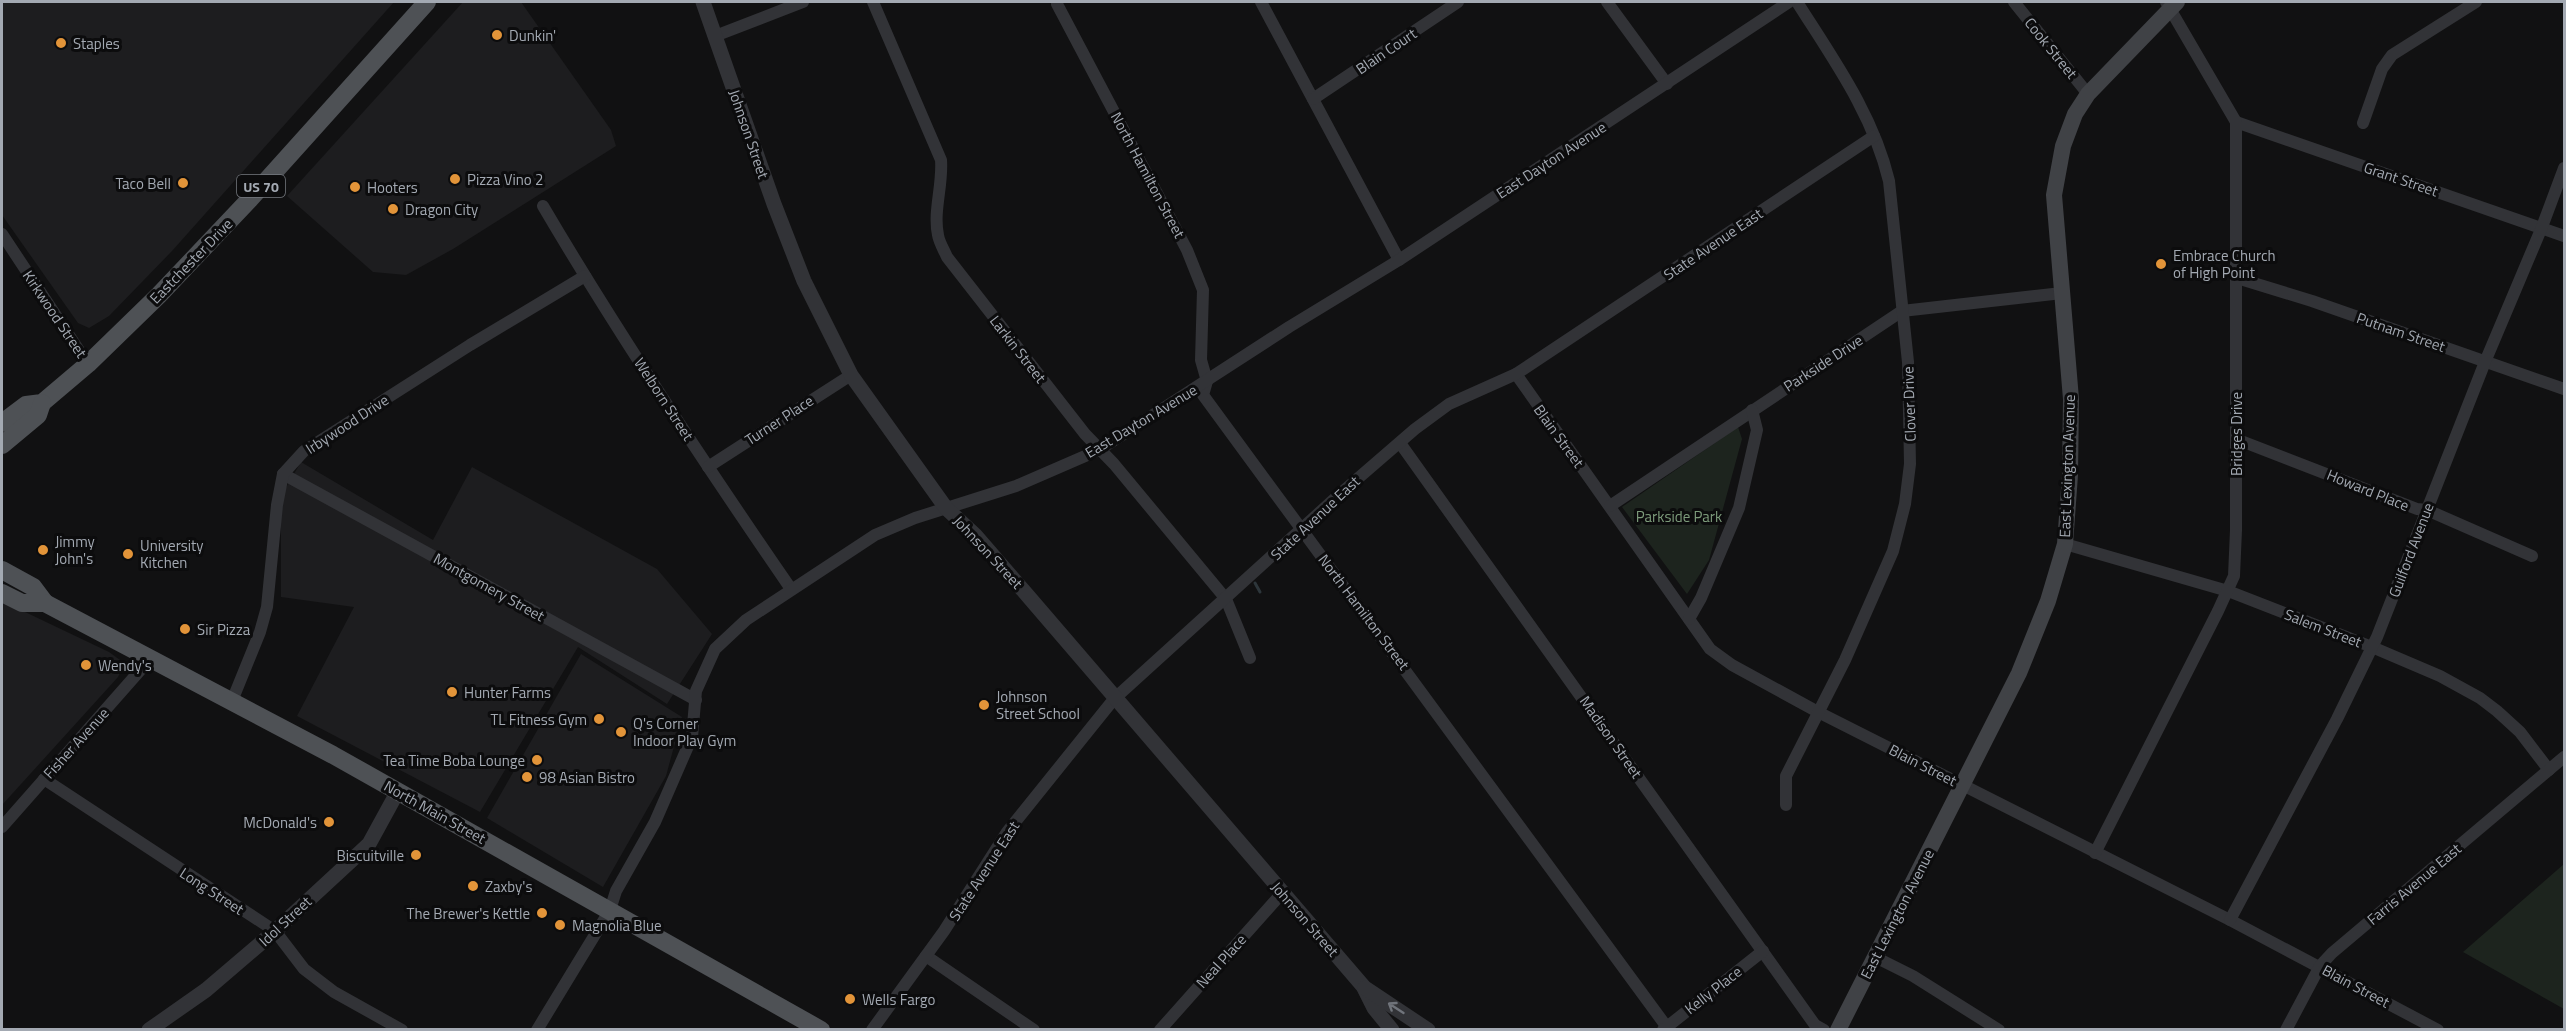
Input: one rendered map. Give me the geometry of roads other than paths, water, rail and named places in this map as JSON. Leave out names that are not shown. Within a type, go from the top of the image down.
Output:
[{"type":"main road","name":"Eastchester Drive","points":[[2,445],[38,415],[42,403],[88,364],[159,295],[250,199],[427,2]]},
{"type":"main road","name":"East Lexington Avenue","points":[[1838,1029],[2032,645],[2065,544],[2070,475],[2071,399],[2054,195],[2063,146],[2075,114],[2088,94],[2171,3]]},
{"type":"main road","name":"Eastchester Drive","points":[[2,423],[26,405],[42,403]]},
{"type":"main road","name":"North Main Street","points":[[2,570],[33,587],[45,603],[398,791],[820,1029]]},
{"type":"main road","name":"North Main Street","points":[[2,593],[22,603],[45,603]]},
{"type":"street","name":"Johnson Street","points":[[703,2],[774,204],[804,281],[850,375],[946,508],[982,543],[1363,986],[1374,1008],[1392,1029]]},
{"type":"street","points":[[715,36],[803,2]]},
{"type":"street","name":"Larkin Street","points":[[873,2],[941,160],[942,180],[936,216],[938,237],[954,268],[1099,450],[1226,599],[1250,658]]},
{"type":"street","points":[[1261,2],[1399,260]]},
{"type":"street","name":"Blain Court","points":[[1313,99],[1458,2]]},
{"type":"street","points":[[1607,2],[1667,84]]},
{"type":"street","name":"East Dayton Avenue","points":[[537,1029],[610,910],[616,891],[655,822],[692,737],[696,691],[715,649],[746,620],[874,535],[946,508],[1016,486],[1099,450],[1399,260],[1789,2]]},
{"type":"street","name":"Clover Drive","points":[[1786,805],[1786,776],[1845,660],[1893,551],[1905,504],[1910,464],[1910,415],[1902,311],[1889,181],[1883,156],[1858,99],[1797,2]]},
{"type":"street","name":"Cook Street","points":[[2014,2],[2088,94]]},
{"type":"street","points":[[2363,123],[2382,69],[2392,55],[2476,2]]},
{"type":"street","name":"Bridges Drive","points":[[2095,853],[2234,576],[2236,122],[2171,3]]},
{"type":"street","name":"North Hamilton Street","points":[[1057,4],[1187,250],[1203,290],[1201,360],[1207,381],[1203,395],[1666,1028]]},
{"type":"street","name":"Grant Street","points":[[2236,122],[2542,227],[2565,237]]},
{"type":"street","name":"State Avenue East","points":[[872,1029],[926,956],[1007,832],[1114,699],[1302,530],[1400,443],[1449,404],[1516,374],[1874,136]]},
{"type":"street","name":"Guilford Avenue","points":[[2230,920],[2337,719],[2372,646],[2565,168]]},
{"type":"street","name":"Welborn Street","points":[[543,206],[585,276],[708,467],[791,590]]},
{"type":"street","name":"Kirkwood Street","points":[[2,234],[88,364]]},
{"type":"street","name":"Irbywood Drive","points":[[282,474],[304,451],[470,345],[585,276]]},
{"type":"street","name":"Putnam Street","points":[[2236,278],[2312,301],[2565,389]]},
{"type":"street","name":"Parkside Drive","points":[[1610,506],[1902,311],[2062,293]]},
{"type":"street","name":"Blain Street","points":[[1516,374],[1710,649],[1732,665],[1818,712],[2320,966],[2438,1029]]},
{"type":"street","name":"Turner Place","points":[[708,467],[850,375]]},
{"type":"street","points":[[1689,619],[1710,578],[1739,508],[1757,430],[1752,410]]},
{"type":"street","name":"Howard Place","points":[[2236,439],[2417,509],[2427,510],[2532,556]]},
{"type":"street","name":"Madison Street","points":[[1400,443],[1815,1024],[1824,1029]]},
{"type":"street","points":[[232,701],[260,632],[267,607],[282,474]]},
{"type":"street","name":"Montgomery Street","points":[[282,474],[696,700]]},
{"type":"street","name":"Salem Street","points":[[2065,544],[2228,591],[2372,646],[2440,676],[2480,699],[2520,732],[2549,770]]},
{"type":"street","name":"Fisher Avenue","points":[[2,827],[152,658]]},
{"type":"street","name":"Farris Avenue East","points":[[2286,1029],[2320,966],[2332,953],[2565,757]]},
{"type":"street","name":"Long Street","points":[[44,779],[275,932],[304,969],[334,993],[402,1029]]},
{"type":"street","name":"Idol Street","points":[[150,1029],[206,990],[275,932],[369,844],[398,791]]},
{"type":"street","name":"Neal Place","points":[[1160,1029],[1282,892]]},
{"type":"street","name":"Kelly Place","points":[[1666,1028],[1763,951]]},
{"type":"street","points":[[926,956],[1034,1029]]},
{"type":"street","points":[[1875,957],[1913,976],[2000,1029]]},
{"type":"street","points":[[1363,986],[1428,1029]]},
{"type":"waterway","points":[[1255,583],[1260,592]]},
{"type":"waterway","points":[[2525,1030],[2535,1030]]},
{"type":"place","name":"Dunkin'","points":[[497,35]]},
{"type":"place","name":"Staples","points":[[61,43]]},
{"type":"place","name":"Pizza Vino 2","points":[[455,179]]},
{"type":"place","name":"Taco Bell","points":[[183,183]]},
{"type":"place","name":"Hooters","points":[[355,187]]},
{"type":"place","name":"Dragon City","points":[[393,209]]},
{"type":"place","name":"Embrace Church of High Point","points":[[2161,264]]},
{"type":"place","name":"Jimmy John's","points":[[43,550]]},
{"type":"place","name":"University Kitchen","points":[[128,554]]},
{"type":"place","name":"Sir Pizza","points":[[185,629]]},
{"type":"place","name":"Wendy's","points":[[86,665]]},
{"type":"place","name":"Hunter Farms","points":[[452,692]]},
{"type":"place","name":"Johnson Street School","points":[[984,705]]},
{"type":"place","name":"TL Fitness Gym","points":[[599,719]]},
{"type":"place","name":"Q's Corner Indoor Play Gym","points":[[621,732]]},
{"type":"place","name":"Tea Time Boba Lounge","points":[[537,760]]},
{"type":"place","name":"98 Asian Bistro","points":[[527,777]]},
{"type":"place","name":"McDonald's","points":[[329,822]]},
{"type":"place","name":"Biscuitville","points":[[416,855]]},
{"type":"place","name":"Zaxby's","points":[[473,886]]},
{"type":"place","name":"The Brewer's Kettle","points":[[542,913]]},
{"type":"place","name":"Magnolia Blue","points":[[560,925]]},
{"type":"place","name":"Wells Fargo","points":[[850,999]]},
{"type":"park label","name":"Parkside Park","points":[[1679,516]]}]
